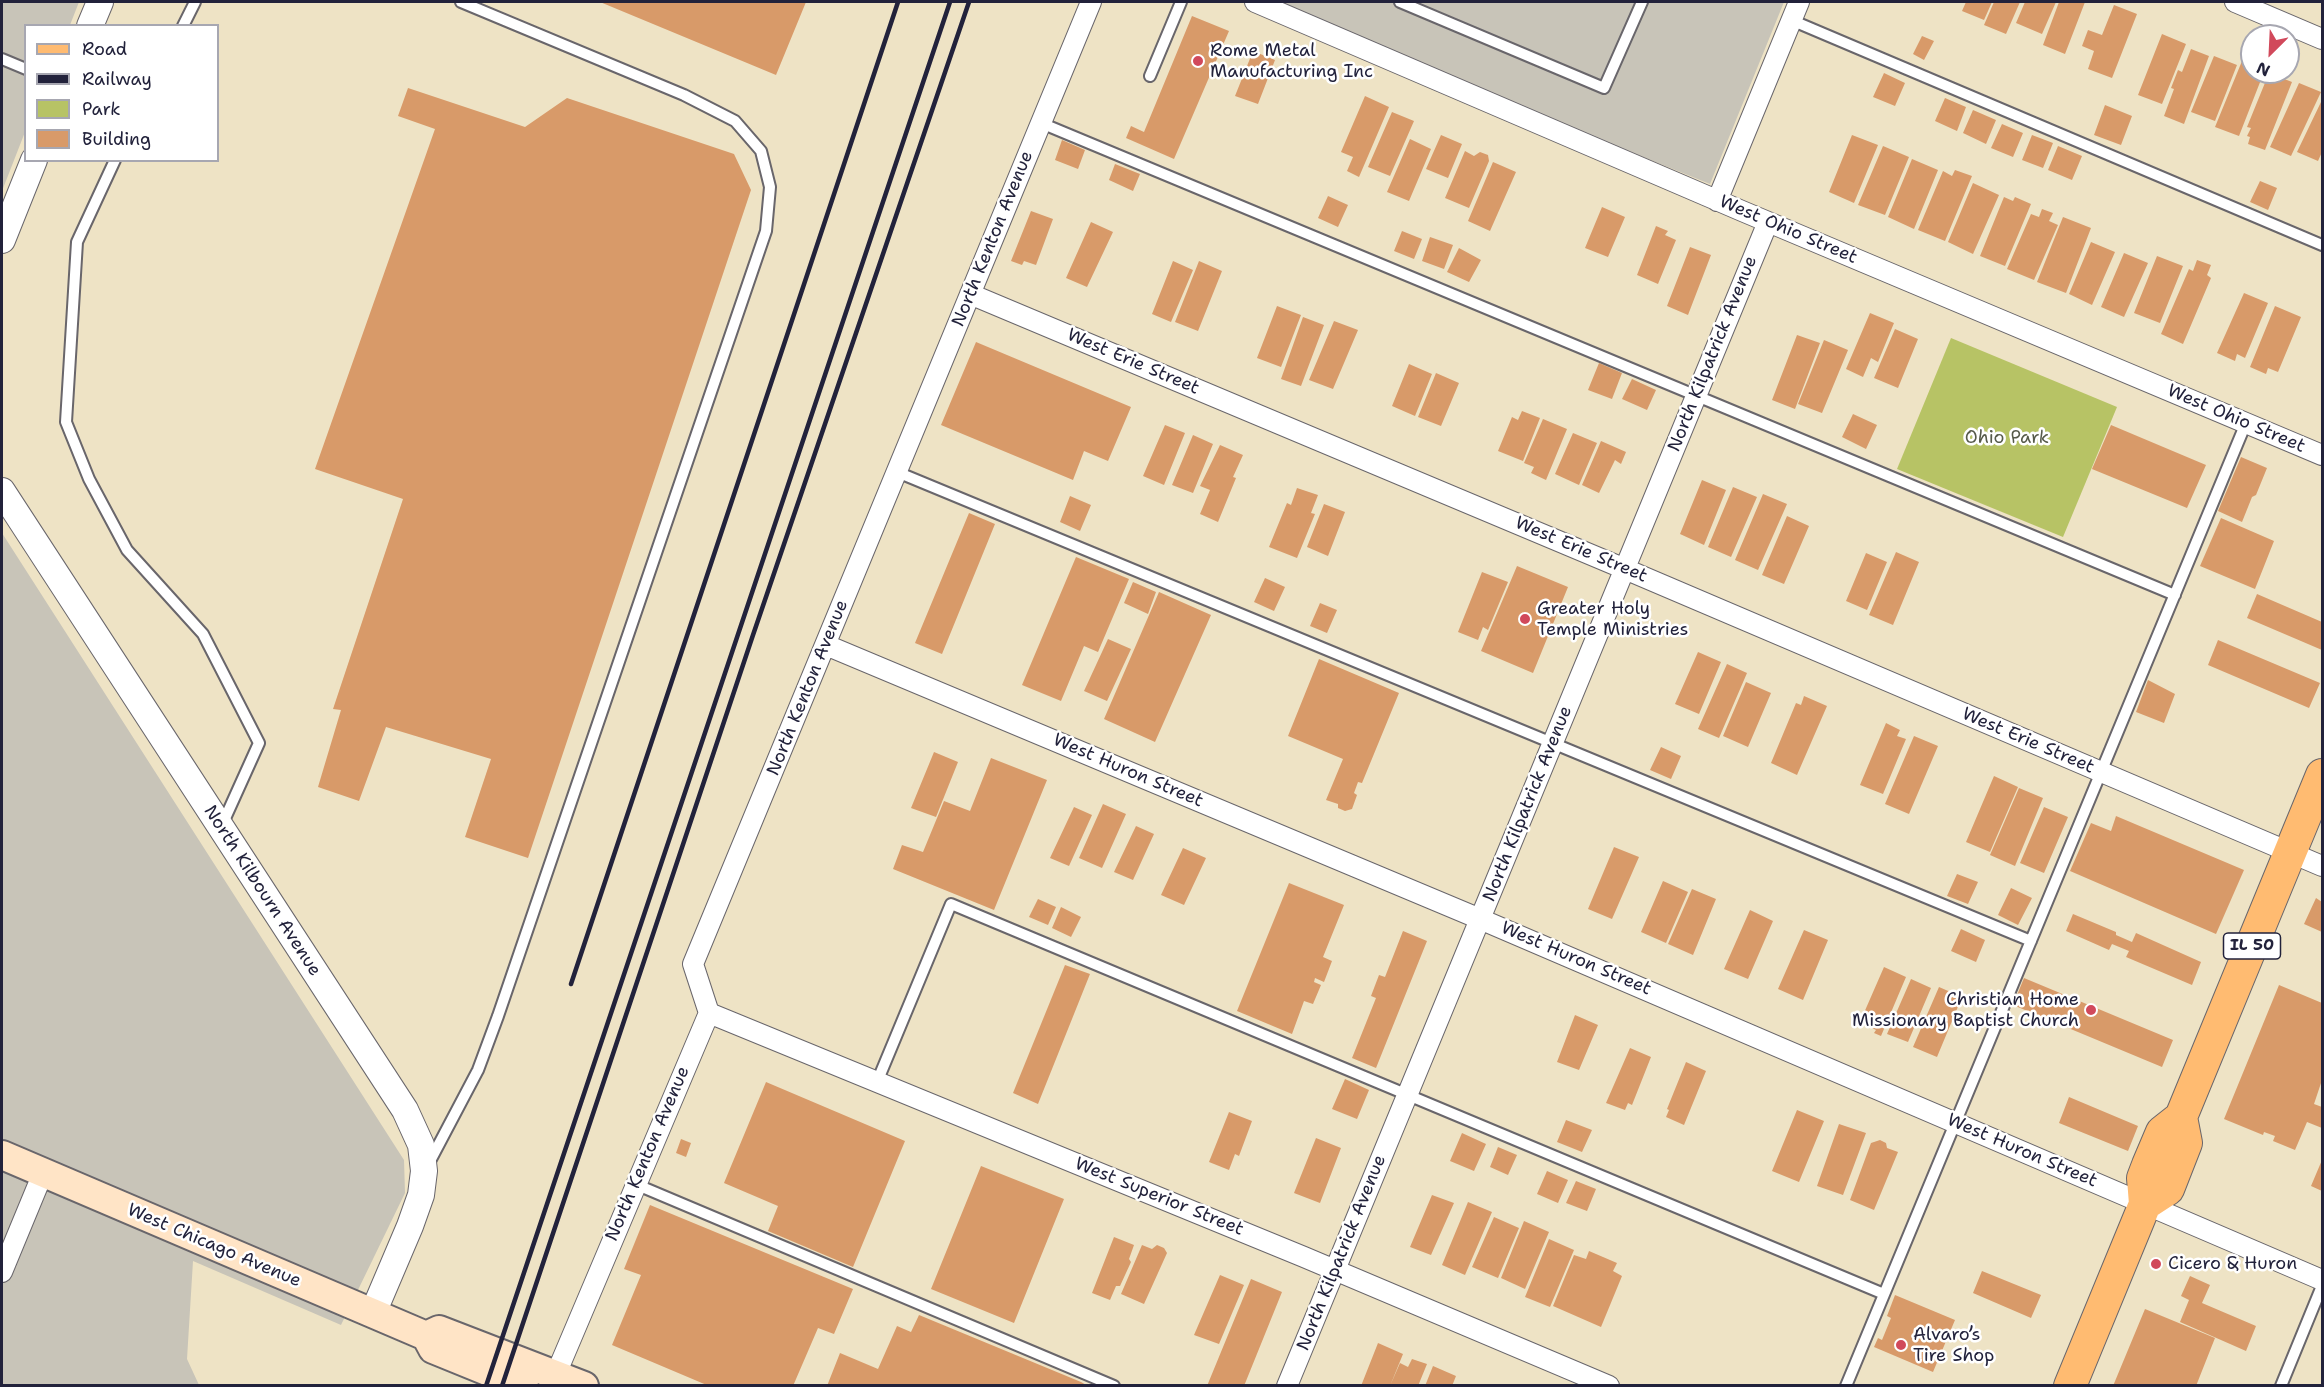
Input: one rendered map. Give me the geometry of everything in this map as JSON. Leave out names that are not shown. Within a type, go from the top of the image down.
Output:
[{"type":"main road","name":"IL 50","points":[[2070,1386],[2145,1203],[2143,1178],[2148,1165],[2162,1132],[2181,1117],[2322,775]]},
{"type":"main road","name":"West Chicago Avenue","points":[[2,1155],[426,1336],[433,1349],[524,1386]]},
{"type":"main road","name":"West Chicago Avenue","points":[[426,1336],[439,1330],[585,1386]]},
{"type":"street","points":[[91,24],[100,2]]},
{"type":"street","name":"North Kenton Avenue","points":[[555,1374],[708,1013],[693,964],[1091,2]]},
{"type":"street","name":"West Ohio Street","points":[[1255,2],[1717,201],[2322,455]]},
{"type":"street","points":[[1717,201],[1799,2]]},
{"type":"street","points":[[2235,2],[2322,39]]},
{"type":"street","points":[[2,240],[33,162]]},
{"type":"street","name":"North Kilpatrick Avenue","points":[[1287,1386],[1768,222]]},
{"type":"street","name":"West Erie Street","points":[[970,294],[1625,569],[2322,866]]},
{"type":"street","name":"North Kilbourn Avenue","points":[[2,491],[405,1110],[420,1145],[424,1171],[420,1195],[410,1226],[373,1313]]},
{"type":"street","name":"West Huron Street","points":[[826,645],[1480,919],[2322,1280]]},
{"type":"street","name":"West Superior Street","points":[[708,1013],[1335,1270],[1609,1386]]},
{"type":"street","points":[[2,1272],[43,1173]]},
{"type":"lane","points":[[184,24],[195,2]]},
{"type":"lane","points":[[424,1171],[478,1070],[502,1005],[766,231],[770,187],[761,151],[735,121],[684,95],[461,2]]},
{"type":"lane","points":[[1150,76],[1181,2]]},
{"type":"lane","points":[[1400,2],[1604,88],[1642,2]]},
{"type":"lane","points":[[1791,20],[2322,245]]},
{"type":"lane","points":[[2,59],[24,68]]},
{"type":"lane","points":[[1041,123],[2175,595]]},
{"type":"lane","points":[[115,162],[77,242],[66,422],[89,479],[127,550],[203,634],[259,743],[221,828]]},
{"type":"lane","points":[[1846,1386],[2246,423]]},
{"type":"lane","points":[[897,472],[2031,941]]},
{"type":"lane","points":[[877,1082],[951,904],[1884,1294]]},
{"type":"lane","points":[[635,1184],[1114,1386]]},
{"type":"lane","points":[[2281,1386],[2322,1286]]},
{"type":"shaded area","points":[[2,2],[79,2],[70,24],[24,24],[24,135],[2,191]]},
{"type":"shaded area","points":[[1259,2],[1784,2],[1710,184]]},
{"type":"shaded area","points":[[2,533],[404,1160],[405,1193],[341,1325],[193,1261],[187,1359],[199,1385],[2,1385]]},
{"type":"green space","name":"Ohio Park","points":[[1951,338],[2117,407],[2063,537],[1897,469]]},
{"type":"building","points":[[600,2],[806,2],[776,75]]},
{"type":"building","points":[[1966,2],[1992,2],[1984,20],[1962,11]]},
{"type":"building","points":[[1994,2],[2020,2],[2006,34],[1984,25]]},
{"type":"building","points":[[2025,2],[2056,2],[2042,34],[2016,23]]},
{"type":"building","points":[[2059,2],[2085,2],[2065,54],[2043,45]]},
{"type":"building","points":[[2114,5],[2137,14],[2112,78],[2088,69],[2094,51],[2082,46],[2088,30],[2102,35]]},
{"type":"building","points":[[1192,16],[1229,31],[1174,159],[1126,138],[1131,126],[1144,132]]},
{"type":"building","points":[[2162,34],[2186,44],[2162,104],[2138,95]]},
{"type":"building","points":[[1922,36],[1934,41],[1924,60],[1913,54]]},
{"type":"building","points":[[2191,49],[2209,56],[2184,124],[2164,116],[2178,70],[2182,72]]},
{"type":"building","points":[[1253,51],[1275,60],[1258,104],[1235,96]]},
{"type":"building","points":[[2214,56],[2237,65],[2215,121],[2191,112]]},
{"type":"building","points":[[2240,66],[2240,84],[2259,84],[2239,136],[2215,127]]},
{"type":"building","points":[[1884,73],[1905,83],[1895,106],[1873,97]]},
{"type":"building","points":[[2265,84],[2291,84],[2265,150],[2248,144],[2250,137],[2247,136],[2251,128],[2247,127]]},
{"type":"building","points":[[2299,84],[2321,92],[2291,156],[2270,147]]},
{"type":"building","points":[[408,88],[525,127],[567,98],[734,154],[751,190],[528,858],[465,837],[491,759],[386,727],[359,801],[318,787],[341,710],[333,709],[403,499],[315,469],[435,129],[398,116]]},
{"type":"building","points":[[1365,96],[1389,107],[1359,177],[1347,171],[1353,157],[1341,152]]},
{"type":"building","points":[[1945,98],[1966,107],[1957,131],[1935,121]]},
{"type":"building","points":[[2321,102],[2322,152],[2318,161],[2297,152]]},
{"type":"building","points":[[2105,105],[2132,116],[2121,145],[2094,135]]},
{"type":"building","points":[[1973,110],[1996,120],[1986,144],[1963,133]]},
{"type":"building","points":[[1392,112],[1414,121],[1390,176],[1368,167]]},
{"type":"building","points":[[2002,124],[2023,133],[2013,157],[1991,148]]},
{"type":"building","points":[[1441,135],[1462,144],[1448,178],[1426,169]]},
{"type":"building","points":[[1852,135],[1878,145],[1854,203],[1829,192]]},
{"type":"building","points":[[2032,135],[2053,143],[2043,168],[2022,160]]},
{"type":"building","points":[[1410,139],[1431,149],[1409,201],[1387,192]]},
{"type":"building","points":[[1062,140],[1085,150],[1078,169],[1055,160]]},
{"type":"building","points":[[1883,146],[1909,157],[1885,215],[1858,205]]},
{"type":"building","points":[[2058,146],[2082,156],[2072,180],[2048,170]]},
{"type":"building","points":[[1465,151],[1474,156],[1480,152],[1488,155],[1489,161],[1469,208],[1445,198]]},
{"type":"building","points":[[1912,159],[1938,170],[1914,229],[1888,217]]},
{"type":"building","points":[[1493,162],[1516,172],[1490,231],[1468,221]]},
{"type":"building","points":[[1115,164],[1140,174],[1133,191],[1109,180]]},
{"type":"building","points":[[1955,170],[1972,176],[1945,241],[1918,230],[1943,171],[1952,176]]},
{"type":"building","points":[[2260,181],[2277,188],[2268,210],[2250,202]]},
{"type":"building","points":[[1973,183],[1999,195],[1973,254],[1948,242]]},
{"type":"building","points":[[1328,196],[1348,205],[1338,227],[1318,218]]},
{"type":"building","points":[[2004,197],[2013,201],[2015,197],[2031,204],[2005,266],[1980,256]]},
{"type":"building","points":[[1602,207],[1625,217],[1608,257],[1585,248]]},
{"type":"building","points":[[2042,209],[2053,213],[2049,221],[2058,225],[2034,280],[2007,269],[2031,214],[2039,217]]},
{"type":"building","points":[[1031,211],[1053,219],[1036,265],[1024,261],[1022,265],[1011,261]]},
{"type":"building","points":[[2063,217],[2091,228],[2066,293],[2037,282]]},
{"type":"building","points":[[1091,222],[1113,232],[1087,287],[1066,278]]},
{"type":"building","points":[[1656,226],[1668,231],[1665,235],[1676,240],[1658,284],[1637,275]]},
{"type":"building","points":[[1402,231],[1422,239],[1414,259],[1394,251]]},
{"type":"building","points":[[1430,237],[1453,245],[1444,269],[1422,261]]},
{"type":"building","points":[[2091,242],[2115,252],[2092,305],[2069,294]]},
{"type":"building","points":[[1690,247],[1711,255],[1688,315],[1667,306]]},
{"type":"building","points":[[1459,248],[1481,260],[1469,282],[1447,272]]},
{"type":"building","points":[[2124,253],[2148,263],[2124,317],[2101,307]]},
{"type":"building","points":[[2157,256],[2183,266],[2160,323],[2134,313]]},
{"type":"building","points":[[2197,260],[2211,265],[2207,275],[2211,278],[2183,344],[2161,334],[2189,269],[2193,271]]},
{"type":"building","points":[[1173,261],[1193,270],[1171,322],[1152,314]]},
{"type":"building","points":[[1199,261],[1222,271],[1198,331],[1175,322]]},
{"type":"building","points":[[2244,293],[2268,303],[2245,358],[2237,354],[2235,361],[2217,353]]},
{"type":"building","points":[[1277,306],[1301,315],[1281,367],[1257,358]]},
{"type":"building","points":[[2275,306],[2301,317],[2278,372],[2268,368],[2266,374],[2250,367]]},
{"type":"building","points":[[1870,313],[1894,323],[1878,362],[1871,358],[1863,377],[1846,369]]},
{"type":"building","points":[[1303,317],[1324,325],[1301,386],[1281,379]]},
{"type":"building","points":[[1334,321],[1358,330],[1333,389],[1309,380]]},
{"type":"building","points":[[1895,329],[1918,339],[1898,388],[1874,378]]},
{"type":"building","points":[[1797,335],[1820,343],[1795,409],[1772,400]]},
{"type":"building","points":[[1824,340],[1848,350],[1822,413],[1798,404]]},
{"type":"building","points":[[976,342],[1131,407],[1108,461],[1084,451],[1073,480],[941,425]]},
{"type":"building","points":[[1599,363],[1622,373],[1612,399],[1588,390]]},
{"type":"building","points":[[1409,364],[1432,374],[1415,416],[1392,406]]},
{"type":"building","points":[[1436,373],[1459,383],[1441,426],[1418,417]]},
{"type":"building","points":[[1632,379],[1656,390],[1647,410],[1622,399]]},
{"type":"building","points":[[1522,411],[1540,418],[1523,461],[1498,451],[1512,417],[1518,420]]},
{"type":"building","points":[[1853,414],[1877,425],[1866,449],[1842,437]]},
{"type":"building","points":[[1543,419],[1567,429],[1546,480],[1531,473],[1534,467],[1524,463]]},
{"type":"building","points":[[1165,425],[1185,433],[1164,485],[1143,476]]},
{"type":"building","points":[[2111,425],[2206,465],[2187,508],[2092,469]]},
{"type":"building","points":[[1573,433],[1597,443],[1579,485],[1555,474]]},
{"type":"building","points":[[1193,435],[1213,444],[1193,493],[1172,485]]},
{"type":"building","points":[[1601,441],[1626,452],[1621,464],[1615,460],[1599,493],[1582,485]]},
{"type":"building","points":[[1220,445],[1243,455],[1218,522],[1200,514],[1210,490],[1200,486]]},
{"type":"building","points":[[2241,457],[2267,468],[2242,522],[2218,511]]},
{"type":"building","points":[[1702,480],[1726,490],[1704,545],[1680,534]]},
{"type":"building","points":[[1733,487],[1757,497],[1731,557],[1708,547]]},
{"type":"building","points":[[1297,488],[1318,495],[1311,513],[1315,514],[1297,558],[1269,547],[1287,503],[1291,505]]},
{"type":"building","points":[[1763,494],[1787,504],[1758,570],[1735,560]]},
{"type":"building","points":[[1070,496],[1091,505],[1080,531],[1060,522]]},
{"type":"building","points":[[1324,504],[1345,512],[1328,556],[1307,547]]},
{"type":"building","points":[[969,513],[995,524],[942,654],[915,643]]},
{"type":"building","points":[[1787,516],[1809,526],[1784,584],[1762,575]]},
{"type":"building","points":[[2221,518],[2274,541],[2255,589],[2200,566]]},
{"type":"building","points":[[1896,552],[1919,562],[1893,625],[1869,615]]},
{"type":"building","points":[[1866,553],[1887,562],[1867,610],[1846,601]]},
{"type":"building","points":[[1076,557],[1129,579],[1098,652],[1084,646],[1061,701],[1022,685]]},
{"type":"building","name":"Greater Holy Temple Ministries","points":[[1517,566],[1568,587],[1533,673],[1481,651]]},
{"type":"building","points":[[1482,572],[1508,582],[1488,630],[1483,627],[1478,640],[1458,632]]},
{"type":"building","points":[[1265,578],[1285,587],[1274,611],[1254,602]]},
{"type":"building","points":[[1133,582],[1156,592],[1148,614],[1124,603]]},
{"type":"building","points":[[1159,592],[1211,615],[1155,742],[1104,719]]},
{"type":"building","points":[[2257,594],[2322,622],[2322,650],[2247,618]]},
{"type":"building","points":[[1320,603],[1337,610],[1327,633],[1310,626]]},
{"type":"building","points":[[1108,639],[1131,649],[1107,701],[1084,691]]},
{"type":"building","points":[[2218,640],[2320,683],[2309,708],[2208,665]]},
{"type":"building","points":[[1698,652],[1721,662],[1699,714],[1675,704]]},
{"type":"building","points":[[1319,659],[1399,693],[1362,783],[1358,782],[1354,793],[1357,795],[1352,809],[1345,811],[1338,808],[1338,804],[1326,800],[1343,759],[1288,736]]},
{"type":"building","points":[[1727,664],[1747,673],[1719,738],[1698,729]]},
{"type":"building","points":[[2148,680],[2175,694],[2164,723],[2136,712]]},
{"type":"building","points":[[1746,682],[1771,693],[1748,747],[1723,736]]},
{"type":"building","points":[[1804,696],[1827,706],[1797,775],[1771,763],[1796,703],[1801,705]]},
{"type":"building","points":[[1886,723],[1900,730],[1897,736],[1906,739],[1883,794],[1860,785]]},
{"type":"building","points":[[1914,736],[1938,746],[1909,814],[1885,804]]},
{"type":"building","points":[[1661,747],[1681,756],[1671,779],[1650,770]]},
{"type":"building","points":[[934,752],[958,762],[936,817],[911,808]]},
{"type":"building","points":[[991,758],[1047,780],[994,910],[893,869],[902,845],[923,852],[944,801],[970,811]]},
{"type":"building","points":[[1994,776],[2018,787],[1990,852],[1966,842]]},
{"type":"building","points":[[2019,788],[2043,798],[2015,866],[1990,855]]},
{"type":"building","points":[[1103,804],[1126,814],[1102,868],[1079,858]]},
{"type":"building","points":[[1074,807],[1092,815],[1069,866],[1050,858]]},
{"type":"building","points":[[2044,807],[2068,817],[2044,873],[2020,863]]},
{"type":"building","points":[[2116,816],[2244,870],[2216,934],[2070,871],[2091,823],[2111,831]]},
{"type":"building","points":[[1136,826],[1154,834],[1133,880],[1114,872]]},
{"type":"building","points":[[1614,847],[1639,857],[1612,919],[1588,909]]},
{"type":"building","points":[[1183,848],[1206,858],[1184,905],[1161,895]]},
{"type":"building","points":[[1957,874],[1978,882],[1968,904],[1947,896]]},
{"type":"building","points":[[1663,881],[1688,892],[1666,943],[1641,932]]},
{"type":"building","points":[[1289,883],[1344,905],[1323,957],[1332,961],[1324,982],[1315,978],[1314,982],[1321,985],[1313,1004],[1304,1001],[1292,1034],[1237,1011]]},
{"type":"building","points":[[2011,888],[2032,898],[2018,925],[1998,915]]},
{"type":"building","points":[[1692,889],[1716,899],[1693,955],[1668,944]]},
{"type":"building","points":[[2316,898],[2322,902],[2322,932],[2304,924]]},
{"type":"building","points":[[1038,899],[1056,907],[1048,925],[1029,917]]},
{"type":"building","points":[[1061,907],[1081,917],[1071,937],[1052,928]]},
{"type":"building","points":[[1750,910],[1773,921],[1748,979],[1724,969]]},
{"type":"building","points":[[2073,914],[2116,932],[2116,935],[2132,942],[2136,933],[2201,962],[2192,985],[2126,957],[2129,951],[2112,944],[2109,950],[2066,931]]},
{"type":"building","points":[[1961,929],[1985,940],[1976,962],[1951,951]]},
{"type":"building","points":[[1804,930],[1828,940],[1803,1000],[1778,989]]},
{"type":"building","points":[[1403,931],[1427,941],[1376,1068],[1352,1058],[1376,998],[1371,996],[1379,975],[1385,977]]},
{"type":"building","points":[[1065,965],[1090,974],[1038,1104],[1013,1093]]},
{"type":"building","points":[[1884,967],[1906,977],[1881,1036],[1874,1033],[1876,1030],[1860,1022]]},
{"type":"building","points":[[2024,978],[2173,1040],[2162,1067],[2013,1005]]},
{"type":"building","points":[[1911,979],[1931,988],[1908,1042],[1887,1034]]},
{"type":"building","points":[[2279,985],[2322,1003],[2322,1080],[2314,1104],[2322,1107],[2322,1128],[2307,1122],[2295,1150],[2273,1141],[2275,1136],[2264,1132],[2263,1135],[2224,1119]]},
{"type":"building","points":[[1939,987],[1962,997],[1937,1057],[1913,1047]]},
{"type":"building","points":[[1575,1015],[1598,1025],[1579,1070],[1557,1062]]},
{"type":"building","points":[[1630,1048],[1651,1057],[1632,1105],[1628,1103],[1625,1110],[1606,1103]]},
{"type":"building","points":[[1686,1062],[1706,1071],[1684,1125],[1666,1117]]},
{"type":"building","points":[[1345,1079],[1369,1090],[1357,1119],[1332,1109]]},
{"type":"building","points":[[766,1082],[905,1141],[853,1267],[768,1231],[778,1206],[724,1183]]},
{"type":"building","points":[[2069,1097],[2138,1126],[2128,1151],[2059,1123]]},
{"type":"building","points":[[1797,1110],[1824,1121],[1799,1182],[1772,1171]]},
{"type":"building","points":[[1229,1112],[1252,1121],[1239,1156],[1235,1154],[1229,1170],[1209,1162]]},
{"type":"building","points":[[1566,1120],[1592,1130],[1582,1152],[1557,1142]]},
{"type":"building","points":[[1839,1124],[1866,1133],[1843,1195],[1817,1186]]},
{"type":"building","points":[[1462,1133],[1486,1144],[1474,1171],[1450,1161]]},
{"type":"building","points":[[1316,1138],[1341,1148],[1320,1203],[1294,1193]]},
{"type":"building","points":[[681,1139],[691,1143],[686,1157],[676,1153]]},
{"type":"building","points":[[1880,1140],[1886,1143],[1887,1148],[1898,1152],[1874,1210],[1850,1200],[1871,1143]]},
{"type":"building","points":[[1498,1147],[1517,1155],[1508,1175],[1490,1167]]},
{"type":"building","points":[[2322,1160],[2322,1191],[2311,1186]]},
{"type":"building","points":[[981,1166],[1064,1199],[1014,1323],[931,1289]]},
{"type":"building","points":[[1547,1171],[1568,1180],[1558,1203],[1537,1194]]},
{"type":"building","points":[[1576,1181],[1596,1189],[1587,1211],[1566,1203]]},
{"type":"building","points":[[1432,1195],[1454,1203],[1431,1255],[1410,1247]]},
{"type":"building","points":[[1468,1202],[1492,1212],[1465,1275],[1442,1265]]},
{"type":"building","points":[[650,1205],[853,1289],[834,1334],[818,1328],[793,1386],[709,1386],[612,1345],[641,1275],[624,1269]]},
{"type":"building","points":[[1494,1217],[1519,1228],[1498,1278],[1472,1267]]},
{"type":"building","points":[[1524,1221],[1549,1232],[1525,1289],[1501,1278]]},
{"type":"building","points":[[1114,1237],[1134,1245],[1129,1259],[1131,1262],[1120,1286],[1116,1286],[1110,1300],[1092,1293]]},
{"type":"building","points":[[1549,1239],[1574,1250],[1550,1307],[1525,1297]]},
{"type":"building","points":[[1142,1245],[1152,1249],[1157,1245],[1164,1248],[1167,1253],[1144,1304],[1121,1294]]},
{"type":"building","points":[[1589,1251],[1617,1263],[1613,1271],[1622,1276],[1601,1327],[1553,1306],[1574,1255],[1586,1259]]},
{"type":"building","points":[[1982,1271],[2041,1295],[2031,1318],[1973,1293]]},
{"type":"building","points":[[1220,1275],[1244,1285],[1219,1344],[1194,1335]]},
{"type":"building","points":[[2190,1276],[2210,1285],[2202,1303],[2256,1326],[2246,1351],[2180,1322],[2189,1300],[2181,1296]]},
{"type":"building","points":[[1251,1279],[1282,1292],[1244,1386],[1207,1386]]},
{"type":"building","points":[[1895,1295],[1955,1320],[1933,1372],[1874,1347],[1878,1338],[1882,1340],[1891,1318],[1887,1316]]},
{"type":"building","points":[[2145,1309],[2215,1338],[2196,1386],[2113,1386]]},
{"type":"building","points":[[919,1315],[1088,1386],[827,1386],[840,1353],[878,1369],[897,1326],[911,1332]]},
{"type":"building","points":[[1378,1343],[1403,1354],[1390,1386],[1361,1386]]},
{"type":"building","points":[[1412,1359],[1427,1364],[1418,1386],[1390,1386],[1400,1363],[1408,1367]]},
{"type":"building","points":[[1433,1366],[1456,1376],[1452,1386],[1425,1386]]},
{"type":"railway","points":[[571,984],[898,2]]},
{"type":"railway","points":[[486,1386],[950,2]]},
{"type":"railway","points":[[502,1386],[753,635],[969,2]]},
{"type":"place","name":"Rome Metal Manufacturing Inc","points":[[1198,61]]},
{"type":"place","name":"Greater Holy Temple Ministries","points":[[1525,619]]},
{"type":"place","name":"Christian Home Missionary Baptist Church","points":[[2091,1010]]},
{"type":"place","name":"Cicero & Huron","points":[[2156,1264]]},
{"type":"place","name":"Alvaro’s Tire Shop","points":[[1901,1345]]}]
